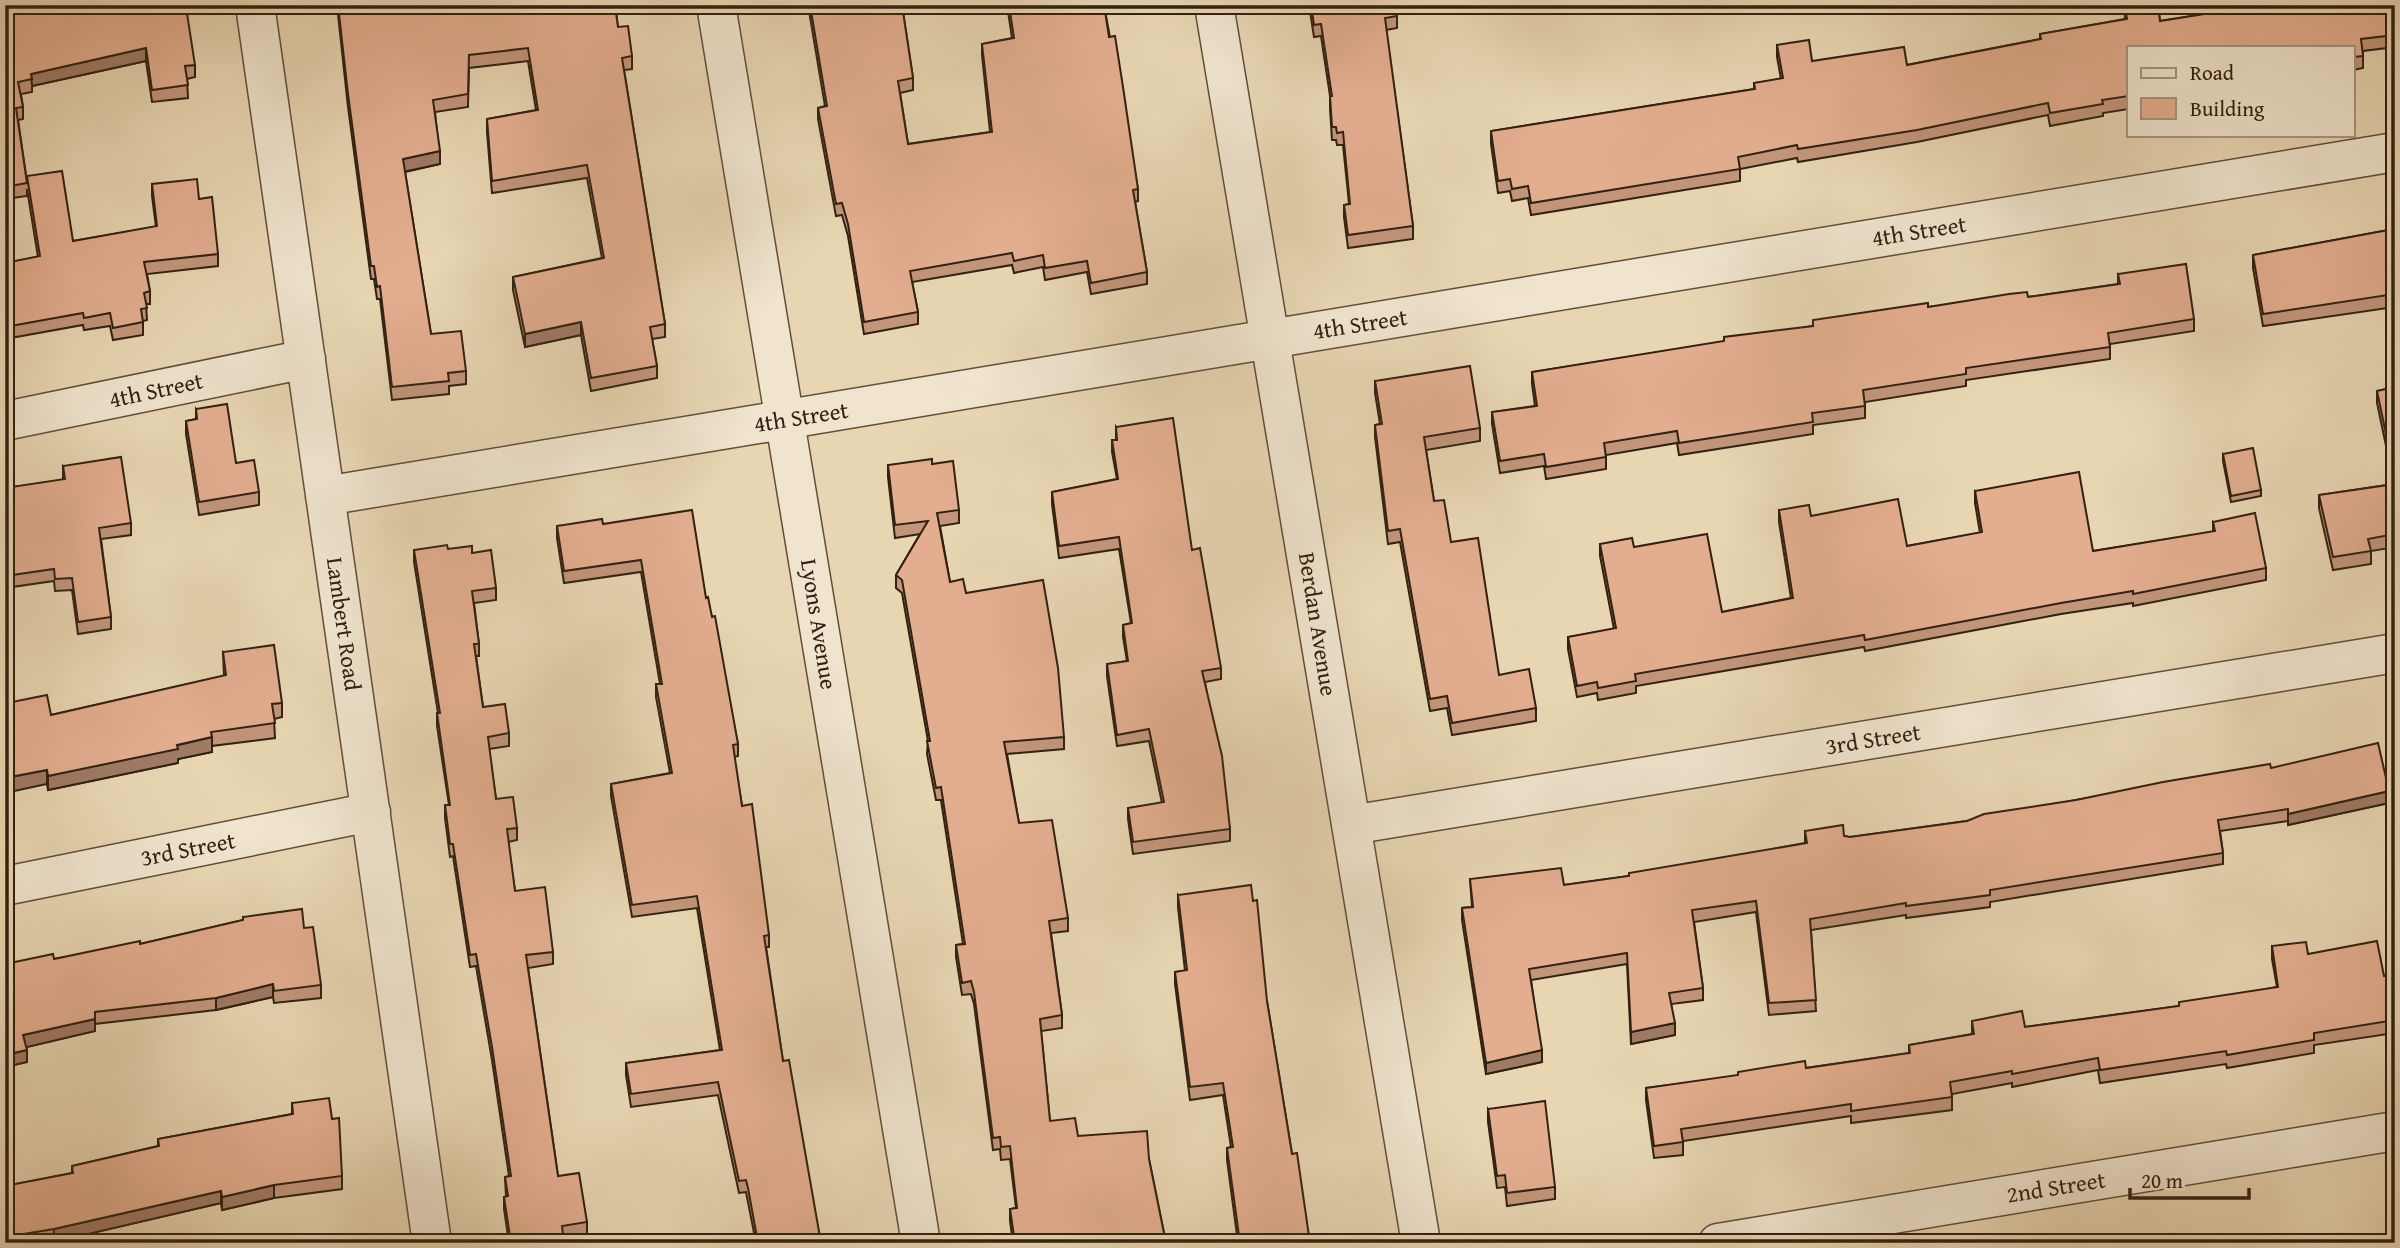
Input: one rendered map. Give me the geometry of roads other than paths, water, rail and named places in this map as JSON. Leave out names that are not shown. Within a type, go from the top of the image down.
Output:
[{"type":"street","name":"Lambert Road","points":[[255,5],[432,1243]]},
{"type":"street","name":"Lyons Avenue","points":[[716,5],[921,1243]]},
{"type":"street","name":"Berdan Avenue","points":[[1214,5],[1421,1243]]},
{"type":"street","name":"4th Street","points":[[325,496],[2395,152]]},
{"type":"street","name":"4th Street","points":[[5,421],[306,359]]},
{"type":"street","name":"3rd Street","points":[[1351,825],[2395,653]]},
{"type":"street","name":"3rd Street","points":[[5,886],[371,812]]},
{"type":"street","name":"2nd Street","points":[[1718,1243],[2395,1131]]}]
